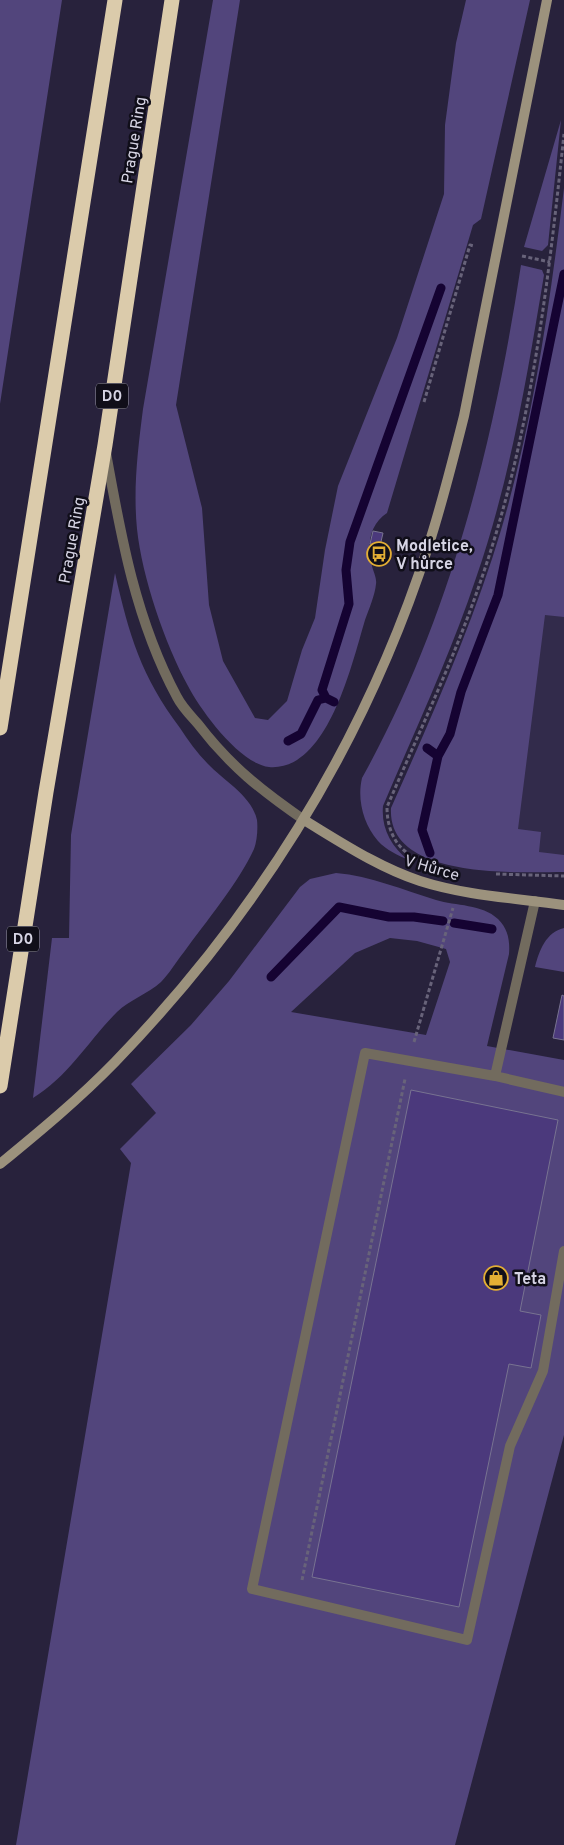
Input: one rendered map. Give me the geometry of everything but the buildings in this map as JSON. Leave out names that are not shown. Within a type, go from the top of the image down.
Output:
[{"type":"highway","points":[[0,728],[114,0]]},
{"type":"highway","name":"Prague Ring","points":[[0,1086],[46,792],[105,445],[172,0]]},
{"type":"main road","points":[[0,1164],[42,1129],[113,1064],[185,985],[224,936],[262,886],[304,820],[344,747],[380,674],[422,565],[448,482],[470,387],[547,0]]},
{"type":"main road","name":"V Hůrce","points":[[304,820],[358,853],[393,871],[458,890],[564,905]]},
{"type":"lane","points":[[105,445],[123,549],[138,602],[143,619],[177,698],[224,757],[256,787],[304,820]]},
{"type":"lane","points":[[495,1076],[535,901]]},
{"type":"lane","points":[[564,1092],[495,1076],[365,1053],[252,1589],[467,1640],[510,1446],[543,1371],[564,1251]]},
{"type":"path","points":[[412,856],[404,851],[394,837],[387,821],[386,807],[450,663],[484,570],[512,472],[529,389],[550,262],[564,134]]},
{"type":"path","points":[[424,402],[470,245],[474,246]]},
{"type":"path","points":[[522,256],[550,262]]},
{"type":"path","points":[[491,874],[564,876]]},
{"type":"path","points":[[301,1583],[409,1061],[458,890]]},
{"type":"shaded area","points":[[0,0],[62,0],[0,404]]},
{"type":"shaded area","points":[[213,0],[240,0],[176,405],[202,508],[209,605],[223,661],[255,718],[268,720],[287,701],[302,650],[315,618],[325,550],[338,486],[397,338],[444,194],[445,125],[456,43],[466,0],[530,0],[481,219],[473,225],[387,513],[376,523],[371,536],[370,551],[376,579],[375,588],[348,676],[341,696],[322,734],[310,749],[297,760],[284,766],[276,767],[258,764],[234,747],[212,722],[194,697],[179,669],[163,631],[149,589],[137,529],[136,484],[143,409]]},
{"type":"shaded area","points":[[561,120],[548,245],[542,251],[524,247]]},
{"type":"shaded area","points":[[564,188],[564,617],[545,615],[518,829],[541,832],[539,852],[564,855],[564,872],[488,871],[458,867],[432,860],[410,848],[395,831],[391,808],[465,634],[502,527],[523,444],[540,359]]},
{"type":"shaded area","points":[[521,265],[542,270],[544,275],[524,390],[499,504],[476,578],[455,636],[383,806],[384,822],[388,836],[408,860],[381,844],[368,827],[361,803],[362,778],[393,718],[420,656],[444,593],[464,529],[497,398]]},
{"type":"shaded area","points":[[564,304],[564,864],[415,837]]},
{"type":"shaded area","points":[[115,573],[131,636],[155,691],[189,742],[214,770],[249,803],[257,820],[257,839],[248,862],[231,888],[164,979],[117,1012],[68,1069],[33,1098],[52,938],[69,938],[71,835]]},
{"type":"shaded area","points":[[336,873],[362,877],[436,900],[477,908],[492,914],[498,919],[508,935],[509,954],[487,1046],[564,1060],[564,1435],[455,1845],[16,1845],[131,1163],[120,1149],[156,1113],[131,1084],[191,1025],[229,981],[300,887],[310,879]],"holes":[[[390,938],[417,941],[446,949],[450,962],[426,1035],[291,1012],[355,953]]]},
{"type":"shaded area","points":[[564,928],[564,972],[535,967],[544,943],[552,934]]},
{"type":"waterway","points":[[438,756],[450,734],[461,692],[498,595],[564,274]]},
{"type":"waterway","points":[[334,702],[326,698],[322,690],[349,604],[346,570],[350,542],[441,288]]},
{"type":"waterway","points":[[288,741],[301,734],[318,700],[326,698]]},
{"type":"waterway","points":[[427,748],[438,756],[422,830],[430,853]]},
{"type":"waterway","points":[[271,977],[339,907],[389,917],[414,917],[443,921]]},
{"type":"waterway","points":[[454,923],[492,929]]},
{"type":"place","name":"Modletice, V hůrce","points":[[379,554]]},
{"type":"place","name":"Teta","points":[[496,1278]]}]
